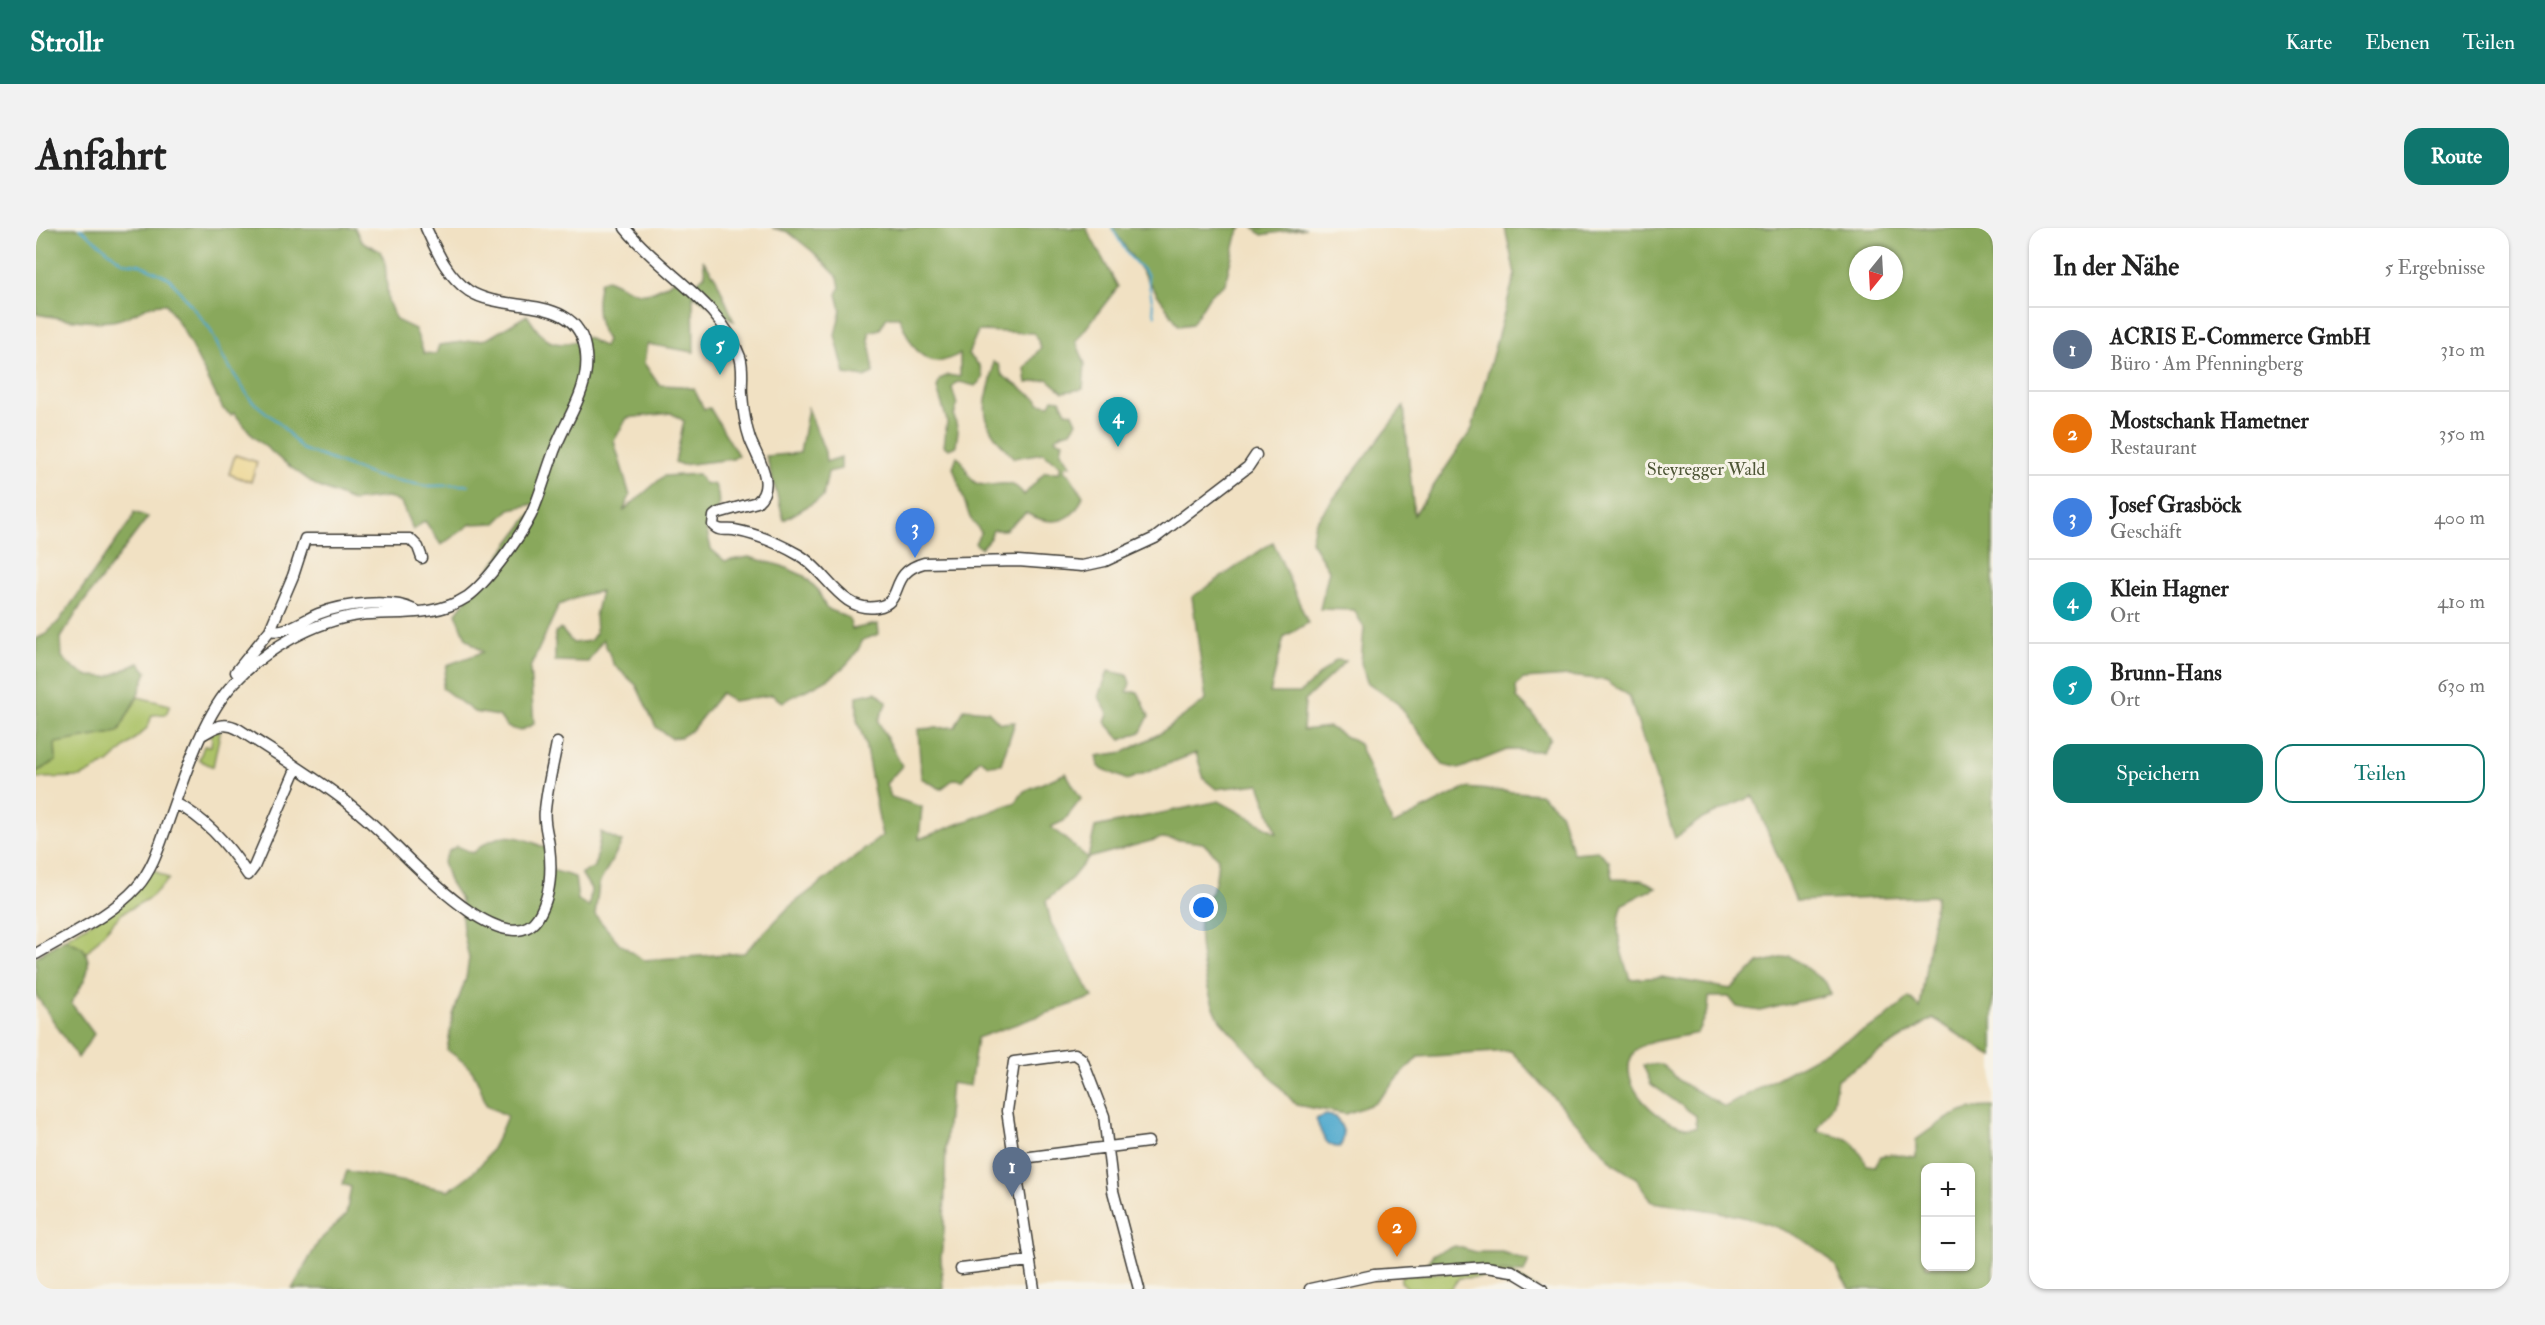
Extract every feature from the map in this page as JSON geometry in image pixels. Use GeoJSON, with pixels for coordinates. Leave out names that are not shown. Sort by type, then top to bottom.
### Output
{"type":"FeatureCollection","features":[{"type":"Feature","properties":{"kind":"street"},"geometry":{"type":"LineString","coordinates":[[36,954],[104,913],[139,885],[149,870],[202,735],[231,686],[268,654],[324,625],[359,615],[417,612],[451,604],[476,590],[523,528],[538,499],[562,430],[582,394],[586,372],[583,340],[571,322],[551,309],[495,301],[470,291],[450,273],[426,228]]}},
{"type":"Feature","properties":{"kind":"street"},"geometry":{"type":"LineString","coordinates":[[625,228],[714,315],[728,333],[741,360],[744,413],[753,448],[761,463],[766,486],[762,498],[757,502],[718,513],[714,516],[713,525],[720,530],[732,530],[757,537],[799,555],[818,570],[840,594],[858,606],[871,608],[887,604],[894,598],[903,574],[914,566],[924,563],[1018,561],[1082,566],[1105,561],[1142,545],[1161,533],[1248,467],[1256,455]]}},
{"type":"Feature","properties":{"kind":"street"},"geometry":{"type":"LineString","coordinates":[[231,686],[232,677],[270,630],[293,576],[305,539],[410,539],[418,547],[422,558]]}},
{"type":"Feature","properties":{"kind":"street"},"geometry":{"type":"LineString","coordinates":[[270,630],[281,631],[320,613],[358,605],[400,605],[417,612]]}},
{"type":"Feature","properties":{"kind":"street"},"geometry":{"type":"LineString","coordinates":[[202,735],[218,726],[229,724],[297,767],[364,817],[460,905],[499,927],[511,930],[520,930],[537,920],[547,896],[550,871],[544,813],[557,743]]}},
{"type":"Feature","properties":{"kind":"street"},"geometry":{"type":"LineString","coordinates":[[175,803],[224,842],[248,875],[254,867],[297,767]]}},
{"type":"Feature","properties":{"kind":"street"},"geometry":{"type":"LineString","coordinates":[[1034,1289],[1007,1108],[1014,1062],[1075,1053],[1082,1059],[1104,1116],[1113,1191],[1138,1289]]}},
{"type":"Feature","properties":{"kind":"street"},"geometry":{"type":"LineString","coordinates":[[1015,1159],[1148,1142]]}},
{"type":"Feature","properties":{"kind":"street"},"geometry":{"type":"LineString","coordinates":[[961,1269],[1030,1261]]}},
{"type":"Feature","properties":{"kind":"street"},"geometry":{"type":"LineString","coordinates":[[1310,1289],[1374,1275],[1486,1267],[1512,1271],[1542,1289]]}},
{"type":"Feature","properties":{"kind":"green space"},"geometry":{"type":"Polygon","coordinates":[[[36,228],[355,228],[361,241],[380,251],[385,262],[388,301],[396,320],[415,329],[424,353],[436,354],[439,345],[487,339],[527,315],[539,332],[551,342],[566,344],[586,337],[604,347],[607,340],[600,326],[597,312],[600,282],[607,279],[641,293],[655,291],[674,280],[693,286],[705,275],[703,260],[716,278],[734,321],[693,295],[694,352],[647,344],[644,363],[659,385],[694,389],[704,409],[710,408],[738,455],[733,459],[682,465],[675,462],[684,421],[671,413],[627,418],[614,441],[630,496],[623,511],[664,476],[698,474],[704,483],[715,485],[719,498],[718,508],[706,527],[711,549],[725,561],[749,557],[782,566],[804,576],[818,590],[826,608],[849,618],[852,629],[878,624],[879,634],[863,640],[856,653],[839,671],[782,702],[772,695],[733,701],[721,693],[692,730],[681,737],[671,738],[656,727],[636,685],[614,665],[603,639],[588,662],[555,661],[555,632],[561,629],[573,643],[590,641],[596,633],[595,616],[601,591],[583,595],[559,605],[530,668],[534,724],[520,731],[507,727],[499,716],[474,712],[442,688],[447,665],[483,652],[466,638],[456,613],[539,503],[510,509],[496,523],[471,524],[441,545],[425,521],[413,530],[401,503],[388,497],[352,501],[317,486],[253,436],[234,413],[231,415],[223,409],[183,330],[166,304],[152,306],[117,320],[98,322],[36,314],[36,228]]]}},
{"type":"Feature","properties":{"kind":"green space"},"geometry":{"type":"Polygon","coordinates":[[[772,228],[1086,228],[1118,287],[1076,341],[1085,364],[1083,389],[1063,392],[1048,379],[1027,383],[1025,368],[1041,347],[1034,333],[978,331],[968,354],[980,366],[983,378],[975,386],[960,382],[955,383],[952,388],[957,405],[954,416],[958,431],[956,446],[949,449],[944,446],[947,421],[937,388],[940,379],[948,375],[960,377],[960,354],[942,361],[926,358],[914,347],[899,317],[887,317],[880,329],[869,332],[873,373],[864,377],[845,374],[835,335],[841,310],[837,294],[840,288],[838,277],[812,251],[788,232],[772,228]]]}},
{"type":"Feature","properties":{"kind":"green space"},"geometry":{"type":"Polygon","coordinates":[[[1112,228],[1242,228],[1237,235],[1225,284],[1210,295],[1192,324],[1179,326],[1112,228]]]}},
{"type":"Feature","properties":{"kind":"green space"},"geometry":{"type":"Polygon","coordinates":[[[1254,228],[1306,228],[1262,235],[1254,228]]]}},
{"type":"Feature","properties":{"kind":"green space","name":"Steyregger Wald"},"geometry":{"type":"Polygon","coordinates":[[[1505,228],[1993,228],[1993,1057],[1933,1018],[1837,1079],[1833,1103],[1817,1131],[1847,1139],[1857,1148],[1867,1165],[1875,1166],[1881,1156],[1892,1154],[1916,1157],[1916,1140],[1951,1116],[1971,1109],[1993,1107],[1993,1289],[1850,1289],[1829,1259],[1811,1245],[1791,1234],[1769,1225],[1722,1212],[1652,1202],[1636,1178],[1615,1165],[1511,1051],[1418,1057],[1375,1103],[1346,1114],[1296,1105],[1220,1020],[1210,996],[1203,964],[1200,918],[1204,904],[1215,883],[1218,858],[1203,843],[1162,838],[1088,858],[1095,827],[1219,801],[1277,833],[1259,784],[1216,789],[1204,779],[1196,753],[1127,780],[1099,767],[1097,756],[1124,752],[1159,734],[1206,700],[1192,597],[1273,542],[1308,623],[1284,637],[1270,693],[1300,693],[1336,660],[1346,661],[1305,700],[1303,730],[1329,727],[1359,744],[1393,825],[1465,788],[1540,794],[1560,812],[1573,853],[1598,851],[1609,861],[1612,879],[1643,880],[1656,887],[1623,904],[1620,914],[1619,942],[1630,979],[1662,977],[1731,989],[1759,963],[1790,956],[1826,983],[1831,994],[1760,1011],[1737,1007],[1729,997],[1709,997],[1708,1009],[1697,1033],[1639,1047],[1629,1063],[1630,1077],[1635,1090],[1656,1113],[1670,1122],[1696,1127],[1696,1116],[1651,1084],[1643,1065],[1661,1064],[1681,1082],[1725,1107],[1883,1020],[1909,998],[1920,1008],[1936,896],[1796,901],[1753,796],[1700,820],[1675,838],[1629,696],[1606,680],[1570,676],[1523,679],[1516,687],[1517,698],[1532,713],[1550,738],[1541,751],[1507,750],[1459,769],[1443,765],[1398,704],[1367,682],[1361,663],[1364,628],[1354,610],[1320,609],[1329,570],[1311,541],[1315,523],[1404,406],[1414,515],[1472,429],[1515,274],[1505,228]]]}},
{"type":"Feature","properties":{"kind":"green space"},"geometry":{"type":"Polygon","coordinates":[[[993,362],[999,365],[1002,375],[1039,403],[1050,405],[1053,399],[1060,400],[1066,412],[1073,413],[1077,422],[1071,431],[1055,439],[1063,442],[1061,451],[1071,465],[1065,466],[1065,472],[1069,474],[1083,496],[1079,506],[1067,518],[1052,521],[1026,513],[1005,530],[993,530],[990,538],[981,548],[975,543],[981,532],[970,518],[953,467],[957,456],[970,478],[976,483],[1013,485],[1019,488],[1024,495],[1045,472],[1060,472],[1060,465],[1043,453],[1014,458],[992,432],[985,409],[993,362]]]}},
{"type":"Feature","properties":{"kind":"green space"},"geometry":{"type":"Polygon","coordinates":[[[808,408],[825,452],[826,462],[841,457],[841,469],[828,472],[823,497],[784,520],[766,456],[800,453],[808,408]]]}},
{"type":"Feature","properties":{"kind":"green space"},"geometry":{"type":"Polygon","coordinates":[[[134,512],[148,517],[80,607],[61,638],[62,657],[74,669],[89,676],[108,677],[139,663],[147,672],[137,697],[118,732],[55,743],[56,761],[36,772],[36,639],[46,634],[59,621],[132,519],[134,512]]]}},
{"type":"Feature","properties":{"kind":"green space"},"geometry":{"type":"Polygon","coordinates":[[[1108,671],[1127,675],[1130,683],[1127,692],[1138,692],[1149,716],[1141,732],[1121,740],[1105,722],[1108,714],[1099,697],[1108,671]]]}},
{"type":"Feature","properties":{"kind":"green space"},"geometry":{"type":"Polygon","coordinates":[[[876,692],[887,702],[878,721],[902,766],[886,784],[891,797],[922,807],[919,839],[1016,802],[1024,791],[1066,773],[1081,799],[1064,821],[1051,827],[1088,858],[1072,878],[1046,901],[1051,923],[1093,997],[977,1038],[970,1086],[951,1083],[946,1137],[944,1231],[941,1257],[943,1289],[292,1289],[319,1241],[346,1215],[351,1187],[342,1184],[347,1171],[448,1190],[478,1168],[491,1150],[507,1116],[486,1105],[473,1072],[447,1050],[453,1015],[466,978],[469,958],[463,931],[461,900],[449,881],[443,862],[449,851],[457,846],[473,853],[490,841],[506,836],[546,846],[548,869],[575,877],[578,900],[589,907],[591,889],[581,873],[595,867],[601,832],[622,842],[599,884],[595,915],[619,943],[643,960],[744,953],[789,907],[882,836],[865,743],[857,720],[857,696],[876,692]]]}},
{"type":"Feature","properties":{"kind":"green space"},"geometry":{"type":"Polygon","coordinates":[[[138,697],[170,705],[166,714],[152,715],[148,727],[108,763],[81,777],[36,778],[36,772],[56,761],[55,743],[118,732],[138,697]]]}},
{"type":"Feature","properties":{"kind":"green space"},"geometry":{"type":"Polygon","coordinates":[[[964,709],[988,711],[1000,723],[1015,722],[1001,764],[988,765],[980,759],[963,780],[954,779],[941,789],[921,778],[918,729],[955,727],[964,709]]]}},
{"type":"Feature","properties":{"kind":"green space"},"geometry":{"type":"Polygon","coordinates":[[[221,728],[213,767],[199,760],[204,746],[211,746],[212,736],[207,735],[221,728]]]}},
{"type":"Feature","properties":{"kind":"green space"},"geometry":{"type":"Polygon","coordinates":[[[152,869],[169,879],[151,897],[121,914],[86,953],[82,947],[64,939],[110,912],[152,869]]]}},
{"type":"Feature","properties":{"kind":"green space"},"geometry":{"type":"Polygon","coordinates":[[[64,939],[82,947],[88,962],[86,975],[71,1003],[94,1034],[78,1058],[36,995],[36,957],[64,939]]]}},
{"type":"Feature","properties":{"kind":"green space"},"geometry":{"type":"Polygon","coordinates":[[[1455,1246],[1476,1252],[1502,1252],[1529,1261],[1524,1273],[1423,1269],[1433,1254],[1455,1246]]]}},
{"type":"Feature","properties":{"kind":"green space"},"geometry":{"type":"Polygon","coordinates":[[[1487,1269],[1510,1273],[1537,1289],[1519,1289],[1484,1277],[1459,1278],[1451,1289],[1409,1289],[1401,1282],[1401,1276],[1487,1269]]]}},
{"type":"Feature","properties":{"kind":"sand"},"geometry":{"type":"Polygon","coordinates":[[[235,455],[257,462],[251,482],[229,474],[235,455]]]}},
{"type":"Feature","properties":{"kind":"water"},"geometry":{"type":"Polygon","coordinates":[[[1326,1115],[1336,1117],[1342,1128],[1344,1135],[1340,1147],[1330,1145],[1322,1133],[1316,1119],[1326,1115]]]}},
{"type":"Feature","properties":{"kind":"waterway"},"geometry":{"type":"LineString","coordinates":[[80,228],[122,262],[139,264],[169,278],[210,329],[224,359],[251,400],[280,424],[302,449],[375,476],[426,486],[469,485]]}},
{"type":"Feature","properties":{"kind":"waterway"},"geometry":{"type":"LineString","coordinates":[[1112,228],[1128,255],[1147,274],[1155,316]]}},
{"type":"Feature","properties":{"kind":"place","name":"Brunn-Hans"},"geometry":{"type":"Point","coordinates":[720,375]}},
{"type":"Feature","properties":{"kind":"place","name":"Klein Hagner"},"geometry":{"type":"Point","coordinates":[1118,447]}},
{"type":"Feature","properties":{"kind":"place","name":"Josef Grasböck"},"geometry":{"type":"Point","coordinates":[915,558]}},
{"type":"Feature","properties":{"kind":"place","name":"ACRIS E-Commerce GmbH"},"geometry":{"type":"Point","coordinates":[1012,1197]}},
{"type":"Feature","properties":{"kind":"place","name":"Mostschank Hametner"},"geometry":{"type":"Point","coordinates":[1397,1257]}}]}
